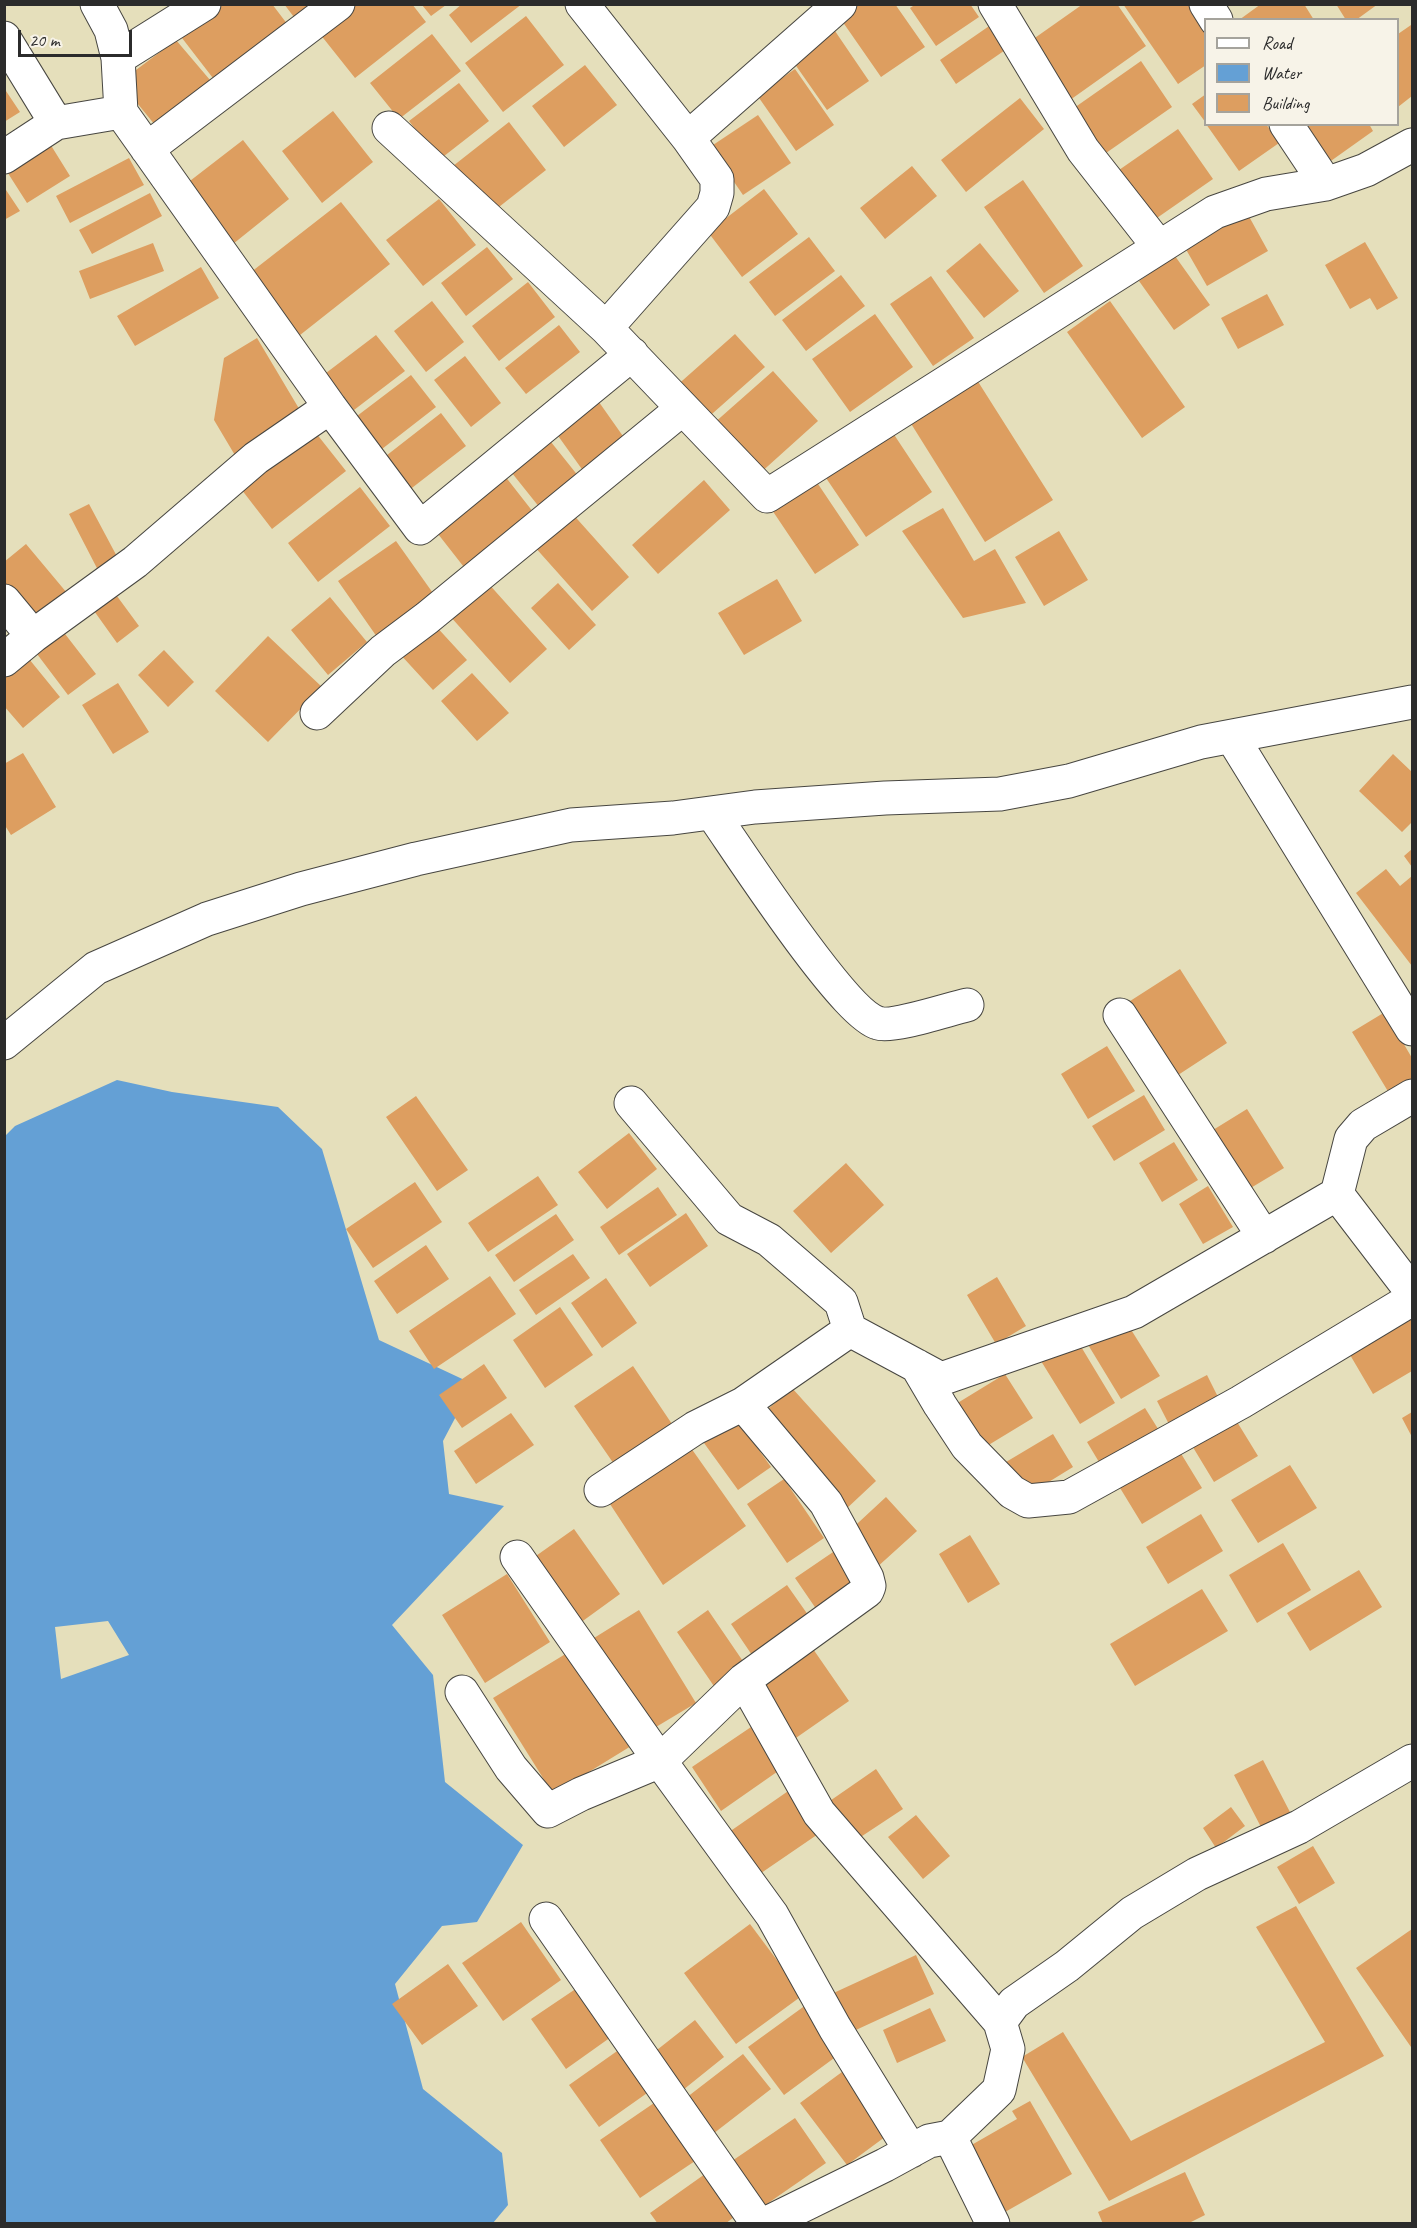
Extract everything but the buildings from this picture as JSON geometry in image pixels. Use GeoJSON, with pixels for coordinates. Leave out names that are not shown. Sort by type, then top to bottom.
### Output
{"type":"FeatureCollection","features":[{"type":"Feature","properties":{"kind":"street"},"geometry":{"type":"LineString","coordinates":[[97,4],[111,30],[118,57],[121,112],[330,407],[420,528],[632,354]]}},
{"type":"Feature","properties":{"kind":"street"},"geometry":{"type":"LineString","coordinates":[[118,57],[204,4]]}},
{"type":"Feature","properties":{"kind":"street"},"geometry":{"type":"LineString","coordinates":[[147,149],[338,4]]}},
{"type":"Feature","properties":{"kind":"street"},"geometry":{"type":"LineString","coordinates":[[582,4],[688,138],[717,179],[717,193],[713,207],[606,328]]}},
{"type":"Feature","properties":{"kind":"street"},"geometry":{"type":"LineString","coordinates":[[688,138],[840,4]]}},
{"type":"Feature","properties":{"kind":"street"},"geometry":{"type":"LineString","coordinates":[[995,4],[1083,150],[1159,247]]}},
{"type":"Feature","properties":{"kind":"street"},"geometry":{"type":"LineString","coordinates":[[1206,4],[1215,18]]}},
{"type":"Feature","properties":{"kind":"street"},"geometry":{"type":"LineString","coordinates":[[4,38],[56,123]]}},
{"type":"Feature","properties":{"kind":"street"},"geometry":{"type":"LineString","coordinates":[[4,158],[56,123],[121,112]]}},
{"type":"Feature","properties":{"kind":"street"},"geometry":{"type":"LineString","coordinates":[[1287,126],[1326,184]]}},
{"type":"Feature","properties":{"kind":"street"},"geometry":{"type":"LineString","coordinates":[[389,128],[606,328],[682,410],[767,496],[1215,212],[1266,194],[1326,184],[1366,170],[1413,145]]}},
{"type":"Feature","properties":{"kind":"street"},"geometry":{"type":"LineString","coordinates":[[4,660],[33,636],[135,562],[256,458],[330,407]]}},
{"type":"Feature","properties":{"kind":"street"},"geometry":{"type":"LineString","coordinates":[[317,713],[383,651],[682,410]]}},
{"type":"Feature","properties":{"kind":"street"},"geometry":{"type":"LineString","coordinates":[[4,601],[33,636]]}},
{"type":"Feature","properties":{"kind":"street"},"geometry":{"type":"LineString","coordinates":[[4,1043],[96,968],[207,919],[301,889],[416,859],[571,825],[673,818],[755,807],[1000,794],[1069,781],[1201,742],[1413,702]]}},
{"type":"Feature","properties":{"kind":"street"},"geometry":{"type":"LineString","coordinates":[[1232,737],[1413,1029]]}},
{"type":"Feature","properties":{"kind":"street"},"geometry":{"type":"LineString","coordinates":[[712,813],[838,989],[862,1012],[878,1023],[893,1023],[967,1005]]}},
{"type":"Feature","properties":{"kind":"street"},"geometry":{"type":"LineString","coordinates":[[1120,1015],[1264,1237]]}},
{"type":"Feature","properties":{"kind":"street"},"geometry":{"type":"LineString","coordinates":[[631,1103],[729,1219],[769,1240],[841,1302],[850,1330],[941,1379],[1134,1312],[1337,1194],[1351,1139],[1363,1125],[1413,1096]]}},
{"type":"Feature","properties":{"kind":"street"},"geometry":{"type":"LineString","coordinates":[[1337,1194],[1413,1292]]}},
{"type":"Feature","properties":{"kind":"street"},"geometry":{"type":"LineString","coordinates":[[917,1366],[967,1446],[1012,1492],[1028,1501],[1069,1497],[1242,1402],[1413,1299]]}},
{"type":"Feature","properties":{"kind":"street"},"geometry":{"type":"LineString","coordinates":[[601,1490],[695,1428],[743,1404],[850,1330]]}},
{"type":"Feature","properties":{"kind":"street"},"geometry":{"type":"LineString","coordinates":[[462,1692],[511,1768],[548,1811],[581,1794],[660,1761],[744,1680],[867,1591],[869,1586],[867,1578],[826,1503],[743,1404]]}},
{"type":"Feature","properties":{"kind":"street"},"geometry":{"type":"LineString","coordinates":[[517,1557],[660,1761],[772,1915],[835,2028],[911,2151]]}},
{"type":"Feature","properties":{"kind":"street"},"geometry":{"type":"LineString","coordinates":[[744,1680],[819,1813],[1000,2022],[1008,2049],[999,2090],[950,2137],[929,2141],[765,2223]]}},
{"type":"Feature","properties":{"kind":"street"},"geometry":{"type":"LineString","coordinates":[[1000,2022],[1014,2003],[1067,1966],[1132,1913],[1197,1874],[1299,1827],[1413,1761]]}},
{"type":"Feature","properties":{"kind":"street"},"geometry":{"type":"LineString","coordinates":[[546,1919],[758,2223]]}},
{"type":"Feature","properties":{"kind":"street"},"geometry":{"type":"LineString","coordinates":[[950,2137],[993,2223]]}},
{"type":"Feature","properties":{"kind":"water"},"geometry":{"type":"Polygon","coordinates":[[[117,1080],[172,1092],[278,1107],[322,1149],[379,1340],[473,1384],[443,1441],[449,1494],[504,1506],[392,1625],[433,1675],[445,1782],[523,1845],[477,1922],[442,1926],[395,1984],[423,2089],[502,2153],[508,2205],[493,2223],[5,2223],[4,1137],[15,1126],[117,1080]],[[108,1621],[55,1627],[61,1679],[129,1655],[108,1621]]]}}]}
